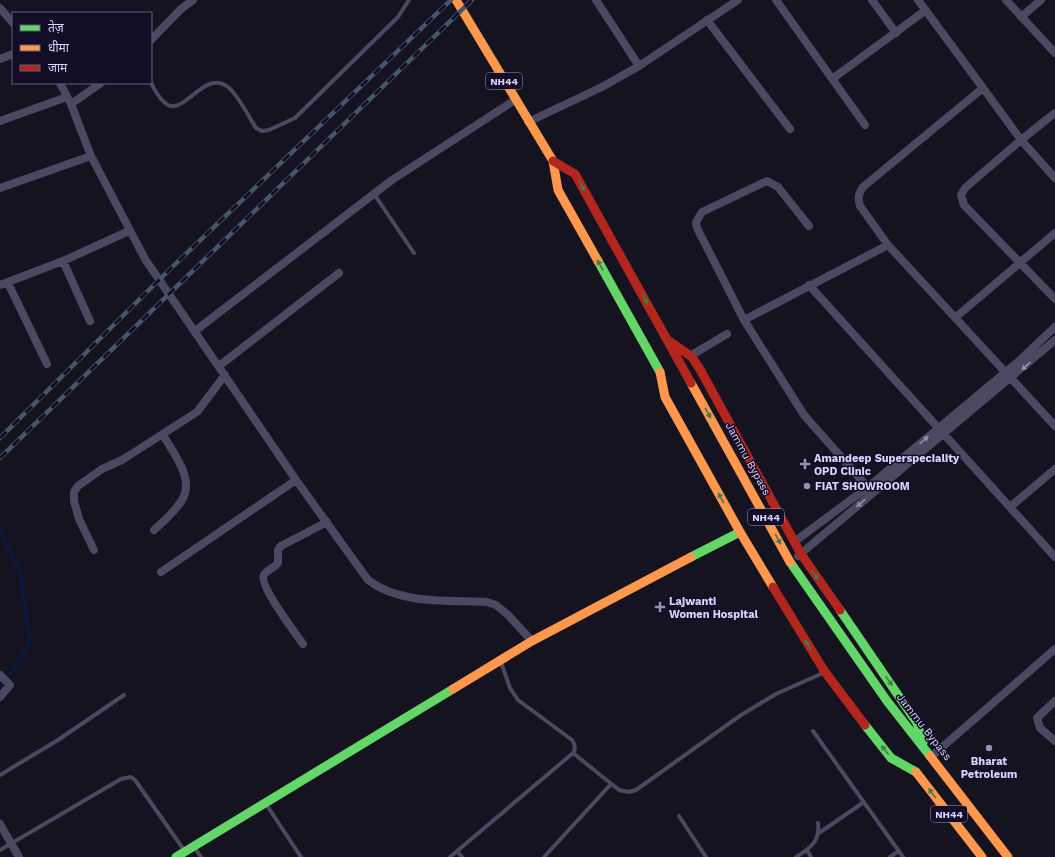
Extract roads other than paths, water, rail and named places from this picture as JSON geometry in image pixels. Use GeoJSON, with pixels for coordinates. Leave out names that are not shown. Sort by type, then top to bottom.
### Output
{"type":"FeatureCollection","features":[{"type":"Feature","properties":{"kind":"main road","name":"Jammu Bypass"},"geometry":{"type":"LineString","coordinates":[[456,0],[528,122],[553,161],[558,190],[660,372],[665,397],[740,532],[825,672],[891,758],[916,772],[982,857]]}},
{"type":"Feature","properties":{"kind":"main road","name":"Jammu Bypass"},"geometry":{"type":"LineString","coordinates":[[553,161],[575,174],[790,562],[865,670],[1008,857]]}},
{"type":"Feature","properties":{"kind":"main road"},"geometry":{"type":"LineString","coordinates":[[667,339],[690,356],[701,371],[801,554],[917,723],[924,746]]}},
{"type":"Feature","properties":{"kind":"main road"},"geometry":{"type":"LineString","coordinates":[[176,857],[500,660],[740,532]]}},
{"type":"Feature","properties":{"kind":"street"},"geometry":{"type":"LineString","coordinates":[[152,39],[181,9],[193,0]]}},
{"type":"Feature","properties":{"kind":"street"},"geometry":{"type":"LineString","coordinates":[[596,0],[639,66]]}},
{"type":"Feature","properties":{"kind":"street"},"geometry":{"type":"LineString","coordinates":[[528,122],[602,87],[639,66],[738,0]]}},
{"type":"Feature","properties":{"kind":"street"},"geometry":{"type":"LineString","coordinates":[[776,0],[865,125]]}},
{"type":"Feature","properties":{"kind":"street"},"geometry":{"type":"LineString","coordinates":[[872,0],[896,33]]}},
{"type":"Feature","properties":{"kind":"street"},"geometry":{"type":"LineString","coordinates":[[918,0],[1021,140],[1055,178]]}},
{"type":"Feature","properties":{"kind":"street"},"geometry":{"type":"LineString","coordinates":[[1006,0],[1055,53]]}},
{"type":"Feature","properties":{"kind":"street"},"geometry":{"type":"LineString","coordinates":[[1021,16],[1041,0]]}},
{"type":"Feature","properties":{"kind":"street"},"geometry":{"type":"LineString","coordinates":[[0,8],[12,22]]}},
{"type":"Feature","properties":{"kind":"street"},"geometry":{"type":"LineString","coordinates":[[832,79],[926,10]]}},
{"type":"Feature","properties":{"kind":"street"},"geometry":{"type":"LineString","coordinates":[[707,20],[790,129]]}},
{"type":"Feature","properties":{"kind":"street"},"geometry":{"type":"LineString","coordinates":[[0,59],[12,54]]}},
{"type":"Feature","properties":{"kind":"street"},"geometry":{"type":"LineString","coordinates":[[60,84],[91,156],[144,259],[195,331],[296,480],[368,580],[379,588],[411,598],[487,602],[496,605],[532,642]]}},
{"type":"Feature","properties":{"kind":"street"},"geometry":{"type":"LineString","coordinates":[[0,121],[69,101],[99,84]]}},
{"type":"Feature","properties":{"kind":"street"},"geometry":{"type":"LineString","coordinates":[[983,88],[863,187],[858,198],[860,206],[888,245],[1055,426]]}},
{"type":"Feature","properties":{"kind":"street"},"geometry":{"type":"LineString","coordinates":[[195,331],[392,180],[515,100]]}},
{"type":"Feature","properties":{"kind":"street"},"geometry":{"type":"LineString","coordinates":[[1055,113],[965,188],[961,195],[964,205],[1055,300]]}},
{"type":"Feature","properties":{"kind":"street"},"geometry":{"type":"LineString","coordinates":[[0,188],[91,156]]}},
{"type":"Feature","properties":{"kind":"street"},"geometry":{"type":"LineString","coordinates":[[809,226],[778,187],[767,181],[708,209],[698,216],[696,222],[697,228],[744,320],[804,415],[870,490]]}},
{"type":"Feature","properties":{"kind":"street"},"geometry":{"type":"LineString","coordinates":[[47,364],[4,284],[63,261],[129,232]]}},
{"type":"Feature","properties":{"kind":"street"},"geometry":{"type":"LineString","coordinates":[[956,317],[1055,233]]}},
{"type":"Feature","properties":{"kind":"street"},"geometry":{"type":"LineString","coordinates":[[744,320],[888,245]]}},
{"type":"Feature","properties":{"kind":"street"},"geometry":{"type":"LineString","coordinates":[[63,261],[90,321]]}},
{"type":"Feature","properties":{"kind":"street"},"geometry":{"type":"LineString","coordinates":[[219,366],[339,273]]}},
{"type":"Feature","properties":{"kind":"street"},"geometry":{"type":"LineString","coordinates":[[809,285],[1055,557]]}},
{"type":"Feature","properties":{"kind":"street"},"geometry":{"type":"LineString","coordinates":[[790,562],[801,554],[938,428],[1055,327]]}},
{"type":"Feature","properties":{"kind":"street"},"geometry":{"type":"LineString","coordinates":[[690,356],[727,334]]}},
{"type":"Feature","properties":{"kind":"street"},"geometry":{"type":"LineString","coordinates":[[794,542],[870,490],[944,434],[1012,378],[1055,340]]}},
{"type":"Feature","properties":{"kind":"street"},"geometry":{"type":"LineString","coordinates":[[94,550],[79,519],[74,501],[74,492],[78,486],[102,469],[122,460],[198,412],[225,375]]}},
{"type":"Feature","properties":{"kind":"street"},"geometry":{"type":"LineString","coordinates":[[154,530],[181,503],[187,487],[186,479],[179,463],[162,435]]}},
{"type":"Feature","properties":{"kind":"street"},"geometry":{"type":"LineString","coordinates":[[1010,507],[1055,469]]}},
{"type":"Feature","properties":{"kind":"street"},"geometry":{"type":"LineString","coordinates":[[161,572],[296,480]]}},
{"type":"Feature","properties":{"kind":"street"},"geometry":{"type":"LineString","coordinates":[[303,644],[269,594],[263,578],[264,575],[278,563],[278,550],[281,546],[327,522]]}},
{"type":"Feature","properties":{"kind":"street"},"geometry":{"type":"LineString","coordinates":[[932,756],[1055,649]]}},
{"type":"Feature","properties":{"kind":"street"},"geometry":{"type":"LineString","coordinates":[[0,675],[9,682],[9,688],[0,697]]}},
{"type":"Feature","properties":{"kind":"street"},"geometry":{"type":"LineString","coordinates":[[1055,701],[1037,718],[1040,728],[1055,742]]}},
{"type":"Feature","properties":{"kind":"street"},"geometry":{"type":"LineString","coordinates":[[0,824],[19,857]]}},
{"type":"Feature","properties":{"kind":"lane"},"geometry":{"type":"LineString","coordinates":[[152,84],[167,104],[172,106],[178,105],[208,85],[221,84],[229,88],[256,128],[262,131],[269,130],[295,118],[398,17],[409,0]]}},
{"type":"Feature","properties":{"kind":"lane"},"geometry":{"type":"LineString","coordinates":[[374,194],[414,253]]}},
{"type":"Feature","properties":{"kind":"lane"},"geometry":{"type":"LineString","coordinates":[[450,857],[573,753],[575,745],[572,740],[518,700],[510,688],[500,660]]}},
{"type":"Feature","properties":{"kind":"lane"},"geometry":{"type":"LineString","coordinates":[[573,753],[610,784],[623,792],[636,790],[741,715],[776,694],[825,672]]}},
{"type":"Feature","properties":{"kind":"lane"},"geometry":{"type":"LineString","coordinates":[[0,774],[58,740],[124,695]]}},
{"type":"Feature","properties":{"kind":"lane"},"geometry":{"type":"LineString","coordinates":[[813,731],[903,857]]}},
{"type":"Feature","properties":{"kind":"lane"},"geometry":{"type":"LineString","coordinates":[[0,850],[12,845],[121,779],[131,777],[135,780],[185,852]]}},
{"type":"Feature","properties":{"kind":"lane"},"geometry":{"type":"LineString","coordinates":[[544,857],[610,784]]}},
{"type":"Feature","properties":{"kind":"lane"},"geometry":{"type":"LineString","coordinates":[[796,857],[807,850],[814,843],[819,833],[864,802]]}},
{"type":"Feature","properties":{"kind":"lane"},"geometry":{"type":"LineString","coordinates":[[266,803],[302,857]]}},
{"type":"Feature","properties":{"kind":"lane"},"geometry":{"type":"LineString","coordinates":[[679,816],[706,857]]}},
{"type":"Feature","properties":{"kind":"lane"},"geometry":{"type":"LineString","coordinates":[[818,822],[819,833]]}},
{"type":"Feature","properties":{"kind":"lane"},"geometry":{"type":"LineString","coordinates":[[194,846],[201,857]]}},
{"type":"Feature","properties":{"kind":"lane"},"geometry":{"type":"LineString","coordinates":[[807,850],[811,857]]}},
{"type":"Feature","properties":{"kind":"lane"},"geometry":{"type":"LineString","coordinates":[[457,851],[462,857]]}},
{"type":"Feature","properties":{"kind":"lane"},"geometry":{"type":"LineString","coordinates":[[890,857],[899,851]]}},
{"type":"Feature","properties":{"kind":"waterway"},"geometry":{"type":"LineString","coordinates":[[0,530],[20,573],[30,642],[14,669],[0,683]]}},
{"type":"Feature","properties":{"kind":"railway"},"geometry":{"type":"LineString","coordinates":[[0,438],[167,272],[451,0]]}},
{"type":"Feature","properties":{"kind":"railway"},"geometry":{"type":"LineString","coordinates":[[0,458],[472,0]]}},
{"type":"Feature","properties":{"kind":"place","name":"Amandeep Superspeciality OPD Clinic"},"geometry":{"type":"Point","coordinates":[805,464]}},
{"type":"Feature","properties":{"kind":"place","name":"FIAT SHOWROOM"},"geometry":{"type":"Point","coordinates":[807,486]}},
{"type":"Feature","properties":{"kind":"place","name":"Lajwanti Women Hospital"},"geometry":{"type":"Point","coordinates":[660,607]}},
{"type":"Feature","properties":{"kind":"place","name":"Bharat Petroleum"},"geometry":{"type":"Point","coordinates":[989,748]}}]}
